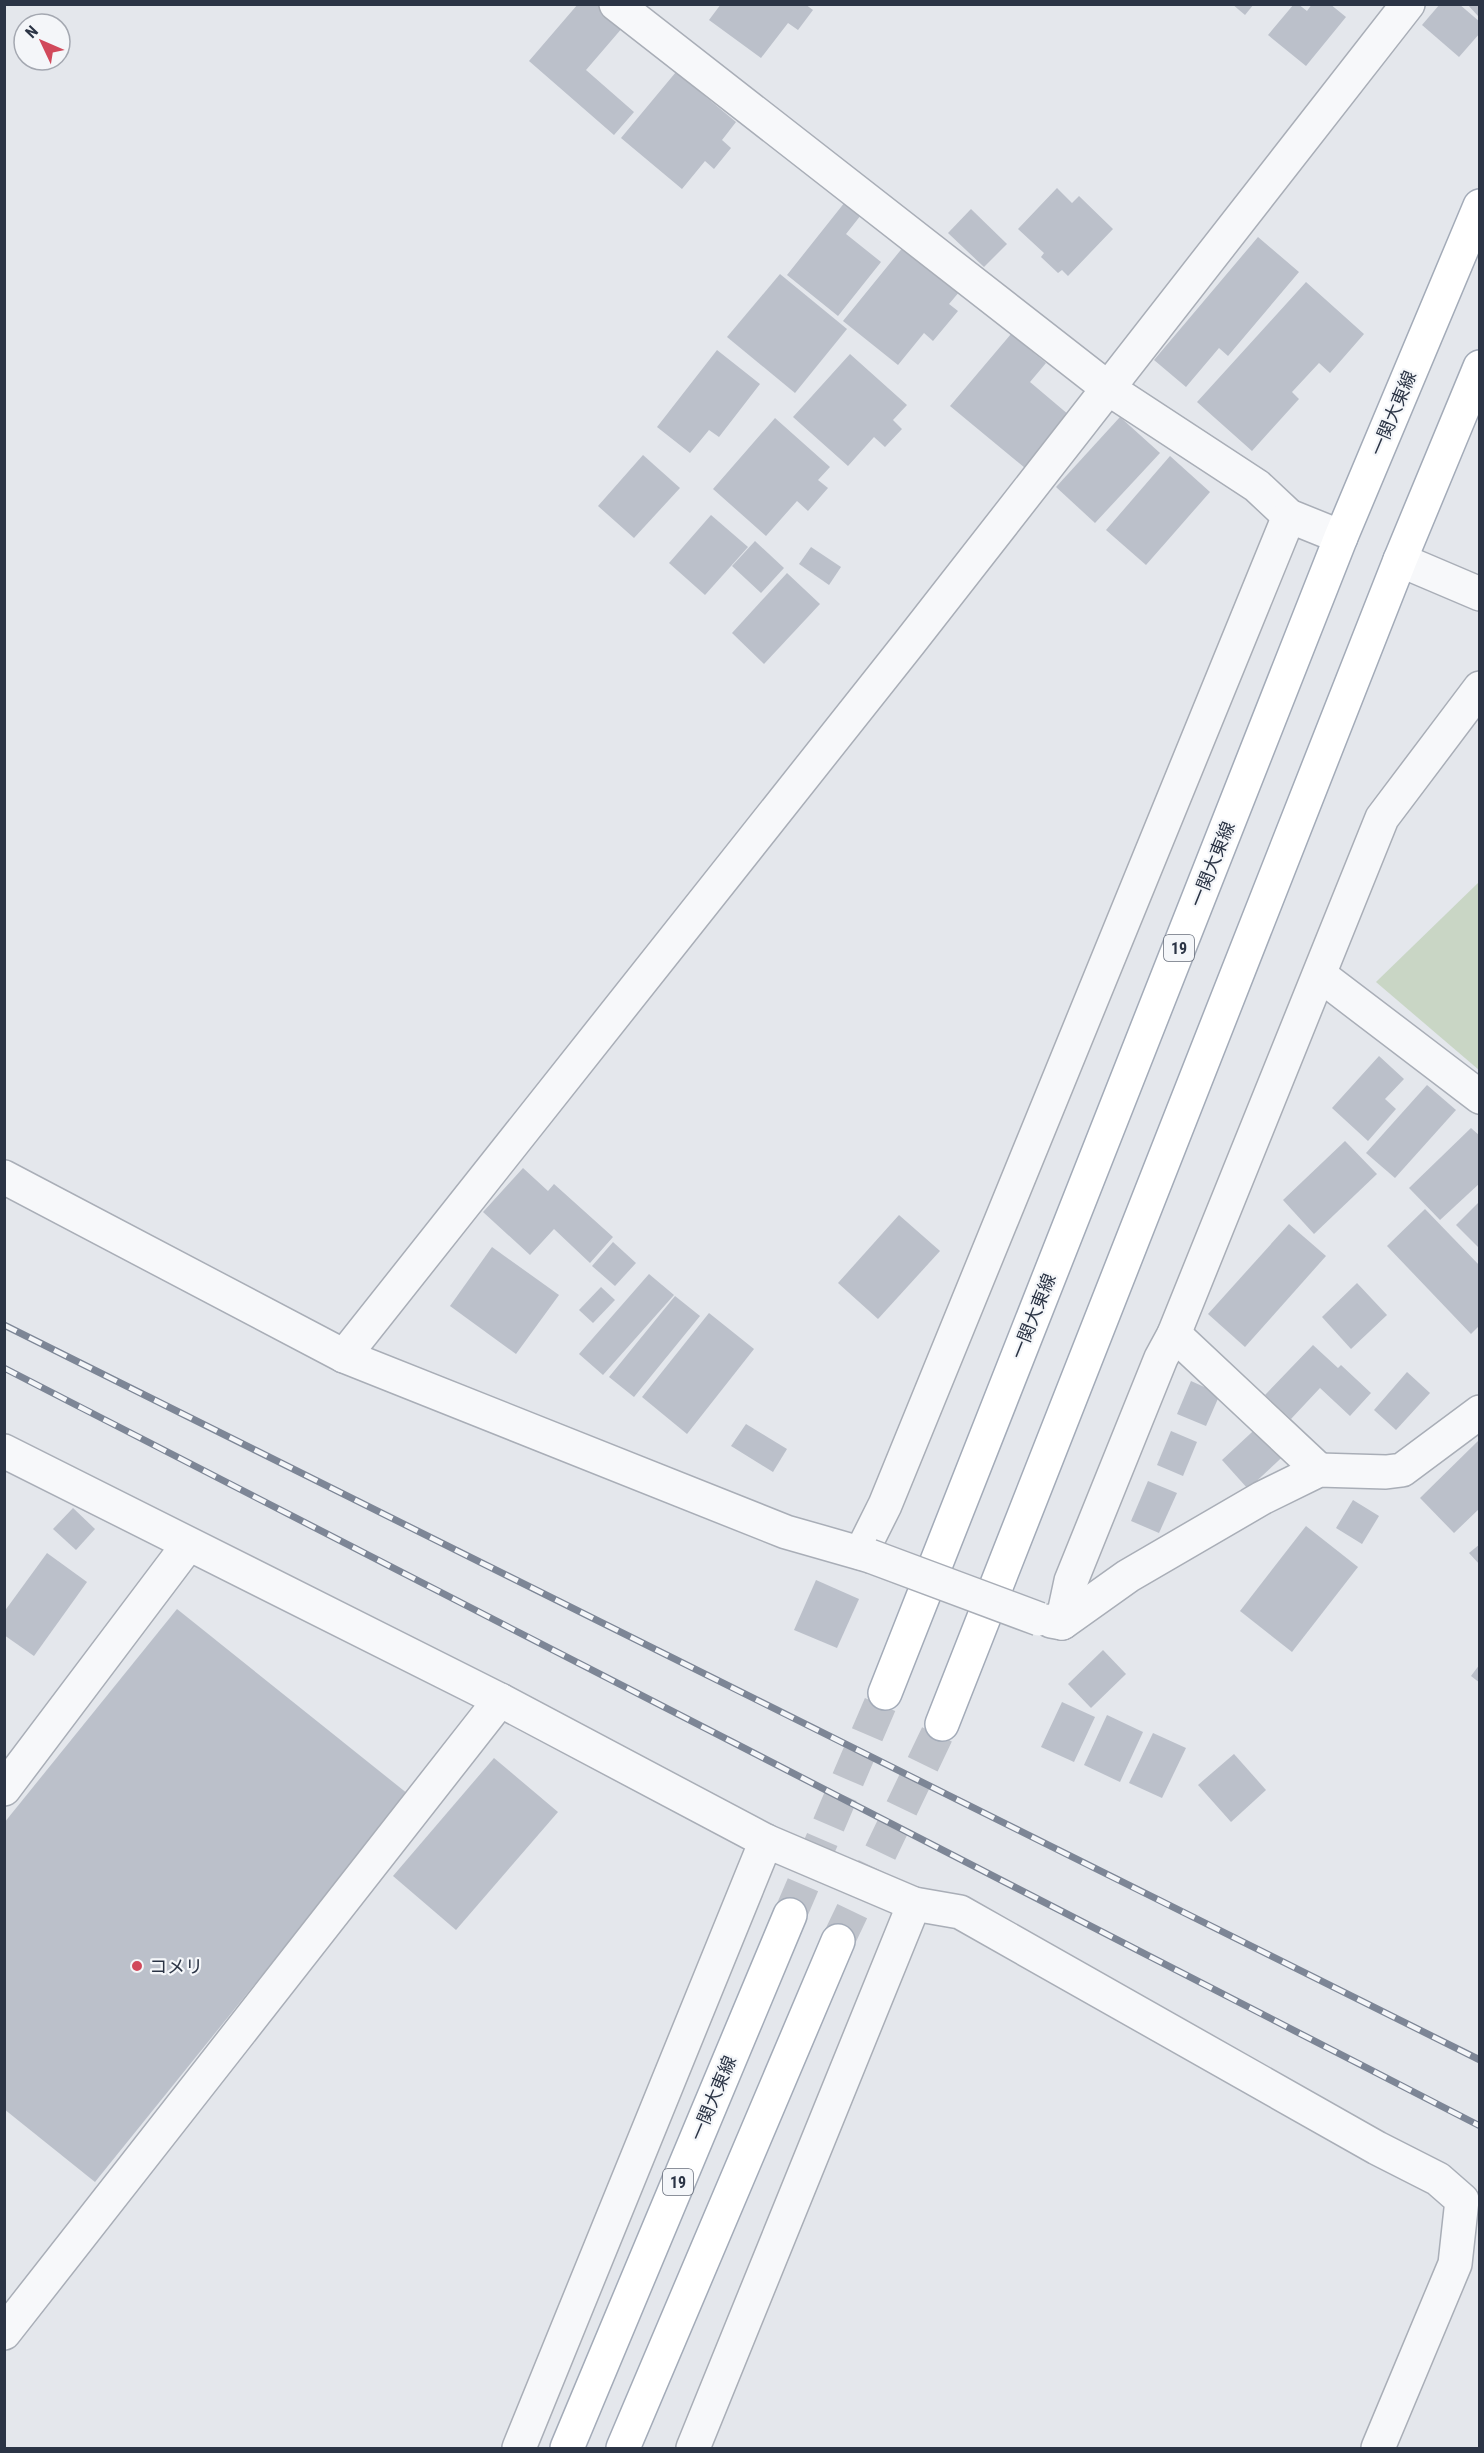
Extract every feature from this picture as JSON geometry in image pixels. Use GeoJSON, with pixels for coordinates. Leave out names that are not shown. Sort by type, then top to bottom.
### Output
{"type":"FeatureCollection","features":[{"type":"Feature","properties":{"kind":"main road","name":"一関大東線"},"geometry":{"type":"LineString","coordinates":[[885,1693],[1341,537],[1479,206]]}},
{"type":"Feature","properties":{"kind":"main road"},"geometry":{"type":"LineString","coordinates":[[942,1724],[1400,560],[1479,367]]}},
{"type":"Feature","properties":{"kind":"main road","name":"一関大東線"},"geometry":{"type":"LineString","coordinates":[[567,2448],[790,1915]]}},
{"type":"Feature","properties":{"kind":"main road"},"geometry":{"type":"LineString","coordinates":[[623,2448],[838,1941]]}},
{"type":"Feature","properties":{"kind":"street"},"geometry":{"type":"LineString","coordinates":[[616,4],[1110,389],[1257,486],[1289,516],[1341,537]]}},
{"type":"Feature","properties":{"kind":"street"},"geometry":{"type":"LineString","coordinates":[[344,1356],[1110,389],[1408,4]]}},
{"type":"Feature","properties":{"kind":"street"},"geometry":{"type":"LineString","coordinates":[[866,1555],[1289,516]]}},
{"type":"Feature","properties":{"kind":"street"},"geometry":{"type":"LineString","coordinates":[[1400,560],[1479,594]]}},
{"type":"Feature","properties":{"kind":"street"},"geometry":{"type":"LineString","coordinates":[[1051,1621],[1071,1581],[1161,1358],[1174,1334],[1382,818],[1479,688]]}},
{"type":"Feature","properties":{"kind":"street"},"geometry":{"type":"LineString","coordinates":[[1320,975],[1479,1096]]}},
{"type":"Feature","properties":{"kind":"street"},"geometry":{"type":"LineString","coordinates":[[4,1177],[344,1356],[786,1532],[866,1555],[1051,1621],[1262,1498],[1319,1470],[1386,1472],[1402,1470],[1479,1412]]}},
{"type":"Feature","properties":{"kind":"street"},"geometry":{"type":"LineString","coordinates":[[1174,1334],[1319,1470]]}},
{"type":"Feature","properties":{"kind":"street"},"geometry":{"type":"LineString","coordinates":[[4,1451],[500,1700],[766,1841],[914,1904],[960,1912],[1366,2142],[1438,2179],[1462,2200],[1455,2264],[1378,2448]]}},
{"type":"Feature","properties":{"kind":"street"},"geometry":{"type":"LineString","coordinates":[[8,1778],[188,1545]]}},
{"type":"Feature","properties":{"kind":"street"},"geometry":{"type":"LineString","coordinates":[[4,2333],[500,1700]]}},
{"type":"Feature","properties":{"kind":"street"},"geometry":{"type":"LineString","coordinates":[[519,2448],[766,1841]]}},
{"type":"Feature","properties":{"kind":"street"},"geometry":{"type":"LineString","coordinates":[[693,2448],[914,1904]]}},
{"type":"Feature","properties":{"kind":"green space"},"geometry":{"type":"Polygon","coordinates":[[[1479,882],[1479,1070],[1376,982],[1479,882]]]}},
{"type":"Feature","properties":{"kind":"building"},"geometry":{"type":"Polygon","coordinates":[[[578,4],[597,4],[623,27],[586,70],[634,112],[614,135],[529,61],[578,4]]]}},
{"type":"Feature","properties":{"kind":"building"},"geometry":{"type":"Polygon","coordinates":[[[721,4],[805,4],[813,10],[798,30],[788,23],[761,58],[709,20],[721,4]]]}},
{"type":"Feature","properties":{"kind":"building"},"geometry":{"type":"Polygon","coordinates":[[[1232,4],[1254,4],[1245,15],[1232,4]]]}},
{"type":"Feature","properties":{"kind":"building"},"geometry":{"type":"Polygon","coordinates":[[[1294,4],[1298,4],[1307,11],[1312,4],[1330,4],[1346,17],[1306,66],[1268,35],[1294,4]]]}},
{"type":"Feature","properties":{"kind":"building"},"geometry":{"type":"Polygon","coordinates":[[[1440,4],[1459,4],[1480,22],[1480,33],[1459,57],[1422,25],[1440,4]]]}},
{"type":"Feature","properties":{"kind":"building"},"geometry":{"type":"Polygon","coordinates":[[[1467,4],[1480,4],[1480,15],[1478,16],[1467,4]]]}},
{"type":"Feature","properties":{"kind":"building"},"geometry":{"type":"Polygon","coordinates":[[[676,72],[736,122],[722,140],[731,148],[714,169],[705,161],[682,189],[621,138],[676,72]]]}},
{"type":"Feature","properties":{"kind":"building"},"geometry":{"type":"Polygon","coordinates":[[[1057,188],[1072,203],[1079,196],[1113,229],[1068,276],[1062,270],[1058,273],[1041,257],[1044,253],[1018,229],[1057,188]]]}},
{"type":"Feature","properties":{"kind":"building"},"geometry":{"type":"Polygon","coordinates":[[[845,202],[861,215],[846,234],[881,262],[838,316],[787,275],[845,202]]]}},
{"type":"Feature","properties":{"kind":"building"},"geometry":{"type":"Polygon","coordinates":[[[971,209],[1007,244],[984,267],[948,233],[971,209]]]}},
{"type":"Feature","properties":{"kind":"building"},"geometry":{"type":"Polygon","coordinates":[[[1258,237],[1299,272],[1228,356],[1219,348],[1186,387],[1154,360],[1258,237]]]}},
{"type":"Feature","properties":{"kind":"building"},"geometry":{"type":"Polygon","coordinates":[[[904,246],[960,291],[949,304],[958,311],[933,341],[924,333],[898,365],[843,321],[904,246]]]}},
{"type":"Feature","properties":{"kind":"building"},"geometry":{"type":"Polygon","coordinates":[[[780,274],[847,329],[795,393],[727,337],[780,274]]]}},
{"type":"Feature","properties":{"kind":"building"},"geometry":{"type":"Polygon","coordinates":[[[1306,282],[1364,334],[1330,373],[1319,363],[1292,392],[1299,399],[1252,451],[1197,402],[1306,282]]]}},
{"type":"Feature","properties":{"kind":"building"},"geometry":{"type":"Polygon","coordinates":[[[1011,334],[1046,363],[1030,382],[1069,415],[1025,468],[950,406],[1011,334]]]}},
{"type":"Feature","properties":{"kind":"building"},"geometry":{"type":"Polygon","coordinates":[[[717,350],[760,384],[719,437],[709,430],[690,453],[657,427],[717,350]]]}},
{"type":"Feature","properties":{"kind":"building"},"geometry":{"type":"Polygon","coordinates":[[[850,354],[907,405],[893,420],[902,429],[885,447],[874,437],[848,466],[793,417],[850,354]]]}},
{"type":"Feature","properties":{"kind":"building"},"geometry":{"type":"Polygon","coordinates":[[[1120,417],[1160,453],[1095,523],[1056,487],[1120,417]]]}},
{"type":"Feature","properties":{"kind":"building"},"geometry":{"type":"Polygon","coordinates":[[[775,418],[830,467],[818,480],[828,488],[808,511],[797,501],[766,536],[713,489],[775,418]]]}},
{"type":"Feature","properties":{"kind":"building"},"geometry":{"type":"Polygon","coordinates":[[[643,455],[680,488],[634,538],[598,506],[643,455]]]}},
{"type":"Feature","properties":{"kind":"building"},"geometry":{"type":"Polygon","coordinates":[[[1170,456],[1210,492],[1146,565],[1106,530],[1170,456]]]}},
{"type":"Feature","properties":{"kind":"building"},"geometry":{"type":"Polygon","coordinates":[[[711,515],[748,547],[705,595],[669,563],[711,515]]]}},
{"type":"Feature","properties":{"kind":"building"},"geometry":{"type":"Polygon","coordinates":[[[755,541],[784,568],[761,593],[732,566],[755,541]]]}},
{"type":"Feature","properties":{"kind":"building"},"geometry":{"type":"Polygon","coordinates":[[[811,547],[841,567],[829,585],[799,564],[811,547]]]}},
{"type":"Feature","properties":{"kind":"building"},"geometry":{"type":"Polygon","coordinates":[[[787,573],[820,604],[764,664],[732,633],[787,573]]]}},
{"type":"Feature","properties":{"kind":"building"},"geometry":{"type":"Polygon","coordinates":[[[1379,1056],[1404,1079],[1385,1099],[1396,1109],[1368,1141],[1332,1108],[1379,1056]]]}},
{"type":"Feature","properties":{"kind":"building"},"geometry":{"type":"Polygon","coordinates":[[[1427,1085],[1456,1110],[1395,1178],[1366,1153],[1427,1085]]]}},
{"type":"Feature","properties":{"kind":"building"},"geometry":{"type":"Polygon","coordinates":[[[1471,1128],[1480,1136],[1480,1183],[1440,1220],[1409,1188],[1471,1128]]]}},
{"type":"Feature","properties":{"kind":"building"},"geometry":{"type":"Polygon","coordinates":[[[1345,1141],[1377,1174],[1314,1234],[1283,1200],[1345,1141]]]}},
{"type":"Feature","properties":{"kind":"building"},"geometry":{"type":"Polygon","coordinates":[[[523,1168],[548,1191],[554,1184],[613,1237],[590,1263],[554,1229],[530,1255],[483,1212],[523,1168]]]}},
{"type":"Feature","properties":{"kind":"building"},"geometry":{"type":"Polygon","coordinates":[[[1480,1201],[1480,1249],[1456,1225],[1480,1201]]]}},
{"type":"Feature","properties":{"kind":"building"},"geometry":{"type":"Polygon","coordinates":[[[1425,1209],[1480,1266],[1480,1325],[1471,1334],[1387,1246],[1425,1209]]]}},
{"type":"Feature","properties":{"kind":"building"},"geometry":{"type":"Polygon","coordinates":[[[899,1215],[940,1251],[878,1319],[838,1283],[899,1215]]]}},
{"type":"Feature","properties":{"kind":"building"},"geometry":{"type":"Polygon","coordinates":[[[1289,1224],[1326,1256],[1245,1347],[1208,1314],[1289,1224]]]}},
{"type":"Feature","properties":{"kind":"building"},"geometry":{"type":"Polygon","coordinates":[[[613,1242],[636,1263],[615,1286],[592,1266],[613,1242]]]}},
{"type":"Feature","properties":{"kind":"building"},"geometry":{"type":"Polygon","coordinates":[[[492,1247],[559,1295],[516,1354],[450,1306],[492,1247]]]}},
{"type":"Feature","properties":{"kind":"building"},"geometry":{"type":"Polygon","coordinates":[[[649,1274],[674,1295],[603,1375],[579,1354],[649,1274]]]}},
{"type":"Feature","properties":{"kind":"building"},"geometry":{"type":"Polygon","coordinates":[[[1357,1283],[1387,1315],[1351,1349],[1322,1317],[1357,1283]]]}},
{"type":"Feature","properties":{"kind":"building"},"geometry":{"type":"Polygon","coordinates":[[[601,1287],[615,1300],[593,1323],[579,1310],[601,1287]]]}},
{"type":"Feature","properties":{"kind":"building"},"geometry":{"type":"Polygon","coordinates":[[[675,1296],[700,1316],[634,1397],[609,1377],[675,1296]]]}},
{"type":"Feature","properties":{"kind":"building"},"geometry":{"type":"Polygon","coordinates":[[[709,1313],[754,1349],[687,1434],[642,1397],[709,1313]]]}},
{"type":"Feature","properties":{"kind":"building"},"geometry":{"type":"Polygon","coordinates":[[[1313,1345],[1338,1368],[1341,1365],[1371,1393],[1350,1416],[1320,1388],[1291,1419],[1265,1395],[1313,1345]]]}},
{"type":"Feature","properties":{"kind":"building"},"geometry":{"type":"Polygon","coordinates":[[[1407,1372],[1430,1393],[1396,1430],[1374,1410],[1407,1372]]]}},
{"type":"Feature","properties":{"kind":"building"},"geometry":{"type":"Polygon","coordinates":[[[1191,1381],[1220,1394],[1206,1426],[1177,1414],[1191,1381]]]}},
{"type":"Feature","properties":{"kind":"building"},"geometry":{"type":"Polygon","coordinates":[[[1265,1420],[1291,1449],[1248,1489],[1222,1460],[1265,1420]]]}},
{"type":"Feature","properties":{"kind":"building"},"geometry":{"type":"Polygon","coordinates":[[[746,1424],[787,1449],[773,1472],[731,1446],[746,1424]]]}},
{"type":"Feature","properties":{"kind":"building"},"geometry":{"type":"Polygon","coordinates":[[[1171,1431],[1197,1442],[1183,1476],[1157,1465],[1171,1431]]]}},
{"type":"Feature","properties":{"kind":"building"},"geometry":{"type":"Polygon","coordinates":[[[1478,1441],[1480,1508],[1454,1533],[1420,1498],[1478,1441]]]}},
{"type":"Feature","properties":{"kind":"building"},"geometry":{"type":"Polygon","coordinates":[[[1148,1481],[1177,1493],[1159,1533],[1131,1521],[1148,1481]]]}},
{"type":"Feature","properties":{"kind":"building"},"geometry":{"type":"Polygon","coordinates":[[[1353,1500],[1379,1516],[1362,1544],[1336,1528],[1353,1500]]]}},
{"type":"Feature","properties":{"kind":"building"},"geometry":{"type":"Polygon","coordinates":[[[73,1508],[95,1529],[76,1550],[53,1529],[73,1508]]]}},
{"type":"Feature","properties":{"kind":"building"},"geometry":{"type":"Polygon","coordinates":[[[1306,1526],[1358,1567],[1292,1652],[1240,1611],[1306,1526]]]}},
{"type":"Feature","properties":{"kind":"building"},"geometry":{"type":"Polygon","coordinates":[[[1480,1544],[1480,1565],[1469,1553],[1480,1544]]]}},
{"type":"Feature","properties":{"kind":"building"},"geometry":{"type":"Polygon","coordinates":[[[47,1553],[87,1582],[34,1656],[4,1635],[4,1612],[47,1553]]]}},
{"type":"Feature","properties":{"kind":"building"},"geometry":{"type":"Polygon","coordinates":[[[816,1580],[859,1599],[837,1648],[794,1630],[816,1580]]]}},
{"type":"Feature","properties":{"kind":"building","name":"コメリ"},"geometry":{"type":"Polygon","coordinates":[[[177,1609],[408,1794],[95,2182],[4,2109],[4,1823],[177,1609]]]}},
{"type":"Feature","properties":{"kind":"building"},"geometry":{"type":"Polygon","coordinates":[[[1103,1650],[1126,1674],[1091,1708],[1068,1684],[1103,1650]]]}},
{"type":"Feature","properties":{"kind":"building"},"geometry":{"type":"Polygon","coordinates":[[[1480,1664],[1480,1683],[1471,1676],[1480,1664]]]}},
{"type":"Feature","properties":{"kind":"building"},"geometry":{"type":"Polygon","coordinates":[[[1062,1702],[1095,1717],[1074,1762],[1041,1747],[1062,1702]]]}},
{"type":"Feature","properties":{"kind":"building"},"geometry":{"type":"Polygon","coordinates":[[[1107,1715],[1143,1732],[1120,1782],[1084,1765],[1107,1715]]]}},
{"type":"Feature","properties":{"kind":"building"},"geometry":{"type":"Polygon","coordinates":[[[1153,1733],[1186,1748],[1162,1798],[1129,1783],[1153,1733]]]}},
{"type":"Feature","properties":{"kind":"building"},"geometry":{"type":"Polygon","coordinates":[[[1234,1754],[1266,1790],[1231,1822],[1198,1785],[1234,1754]]]}},
{"type":"Feature","properties":{"kind":"building"},"geometry":{"type":"Polygon","coordinates":[[[494,1758],[558,1812],[456,1930],[393,1876],[494,1758]]]}},
{"type":"Feature","properties":{"kind":"tunnel"},"geometry":{"type":"LineString","coordinates":[[790,1915],[885,1693]]}},
{"type":"Feature","properties":{"kind":"tunnel"},"geometry":{"type":"LineString","coordinates":[[838,1941],[942,1724]]}},
{"type":"Feature","properties":{"kind":"railway"},"geometry":{"type":"LineString","coordinates":[[4,1325],[1480,2060]]}},
{"type":"Feature","properties":{"kind":"railway"},"geometry":{"type":"LineString","coordinates":[[4,1368],[1480,2126]]}},
{"type":"Feature","properties":{"kind":"place","name":"コメリ"},"geometry":{"type":"Point","coordinates":[137,1966]}}]}
